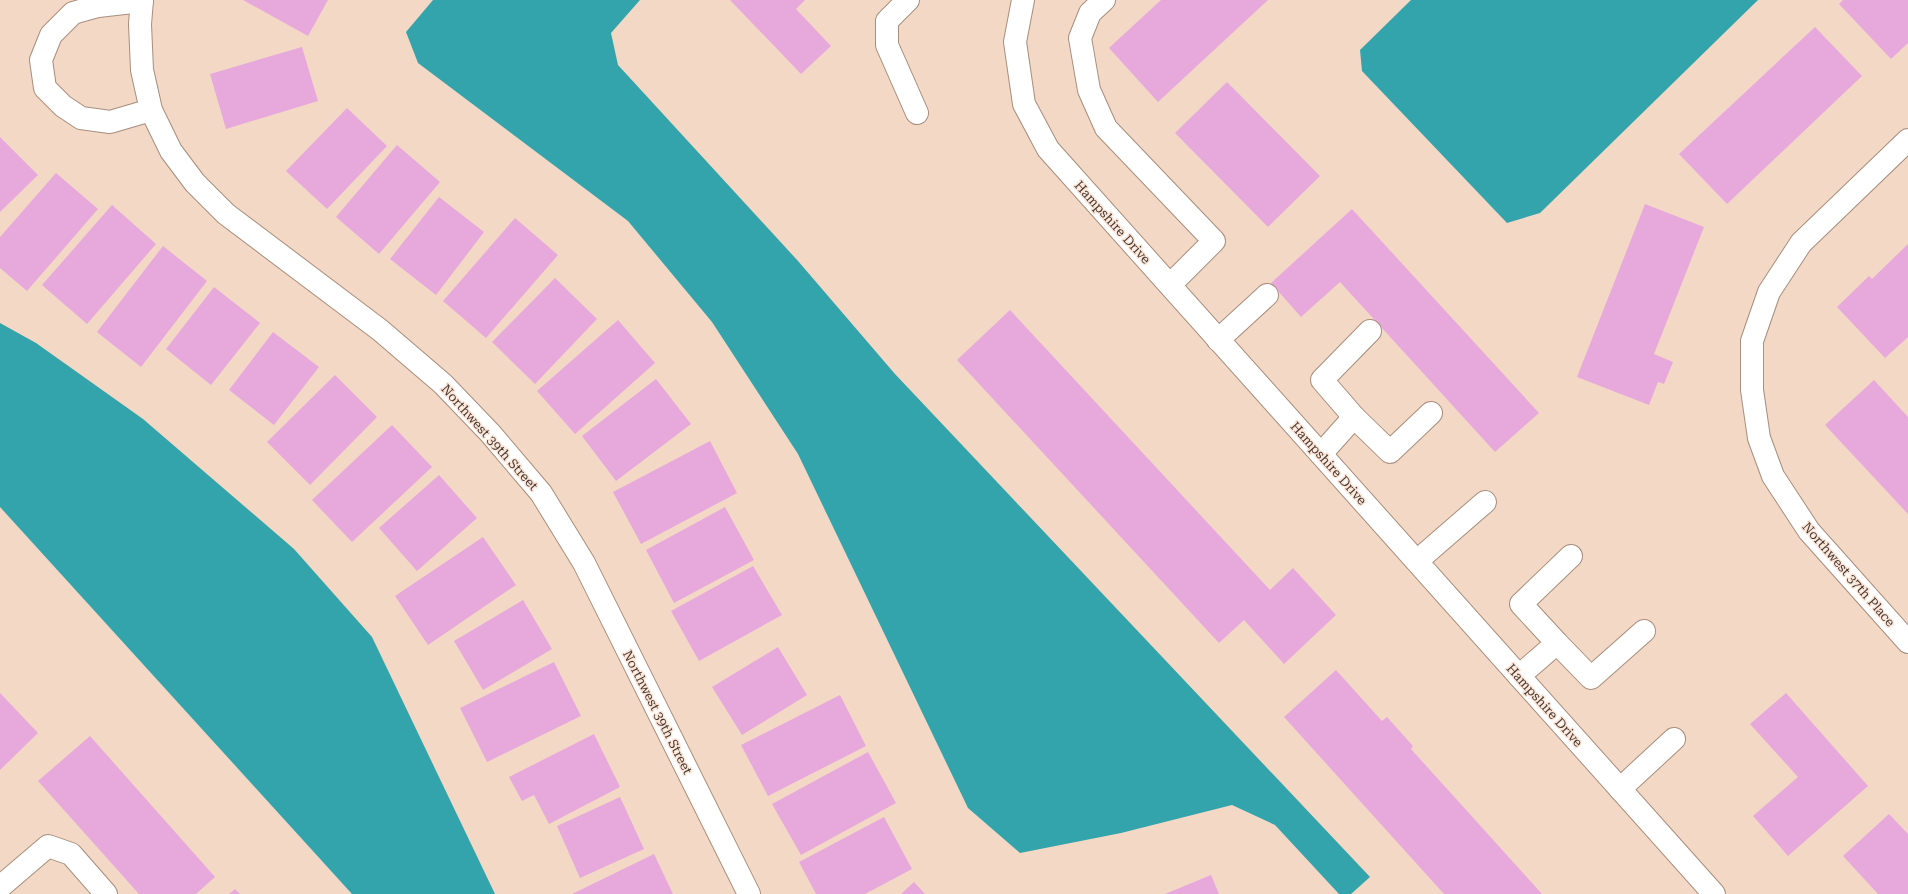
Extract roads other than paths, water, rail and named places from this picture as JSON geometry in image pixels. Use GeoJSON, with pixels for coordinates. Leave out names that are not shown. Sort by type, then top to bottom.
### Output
{"type":"FeatureCollection","features":[{"type":"Feature","properties":{"kind":"street"},"geometry":{"type":"LineString","coordinates":[[908,0],[887,21],[887,45],[917,113]]}},
{"type":"Feature","properties":{"kind":"street","name":"Hampshire Drive"},"geometry":{"type":"LineString","coordinates":[[1023,0],[1015,42],[1024,104],[1048,149],[1714,894]]}},
{"type":"Feature","properties":{"kind":"street"},"geometry":{"type":"LineString","coordinates":[[1104,0],[1090,13],[1080,38],[1089,90],[1106,128],[1214,241],[1170,286]]}},
{"type":"Feature","properties":{"kind":"street"},"geometry":{"type":"LineString","coordinates":[[142,1],[98,6],[73,13],[51,35],[41,60],[45,88],[63,106],[81,118],[110,122],[151,110]]}},
{"type":"Feature","properties":{"kind":"street","name":"Northwest 39th Street"},"geometry":{"type":"LineString","coordinates":[[142,1],[140,24],[142,70],[151,110],[171,151],[195,183],[226,214],[380,330],[442,384],[490,433],[541,493],[584,563],[749,894]]}},
{"type":"Feature","properties":{"kind":"street","name":"Northwest 37th Place"},"geometry":{"type":"LineString","coordinates":[[1908,140],[1800,243],[1769,292],[1752,341],[1752,390],[1759,438],[1773,476],[1809,531],[1908,642]]}},
{"type":"Feature","properties":{"kind":"street"},"geometry":{"type":"LineString","coordinates":[[1218,340],[1267,295]]}},
{"type":"Feature","properties":{"kind":"street"},"geometry":{"type":"LineString","coordinates":[[1370,331],[1322,380],[1354,417],[1390,452],[1431,413]]}},
{"type":"Feature","properties":{"kind":"street"},"geometry":{"type":"LineString","coordinates":[[1320,454],[1354,417]]}},
{"type":"Feature","properties":{"kind":"street"},"geometry":{"type":"LineString","coordinates":[[1417,561],[1486,502]]}},
{"type":"Feature","properties":{"kind":"street"},"geometry":{"type":"LineString","coordinates":[[1572,556],[1521,604],[1557,643],[1591,678],[1644,631]]}},
{"type":"Feature","properties":{"kind":"street"},"geometry":{"type":"LineString","coordinates":[[1519,676],[1557,643]]}},
{"type":"Feature","properties":{"kind":"street"},"geometry":{"type":"LineString","coordinates":[[1620,789],[1674,739]]}},
{"type":"Feature","properties":{"kind":"street"},"geometry":{"type":"LineString","coordinates":[[0,888],[48,846],[71,854],[106,894]]}},
{"type":"Feature","properties":{"kind":"water"},"geometry":{"type":"Polygon","coordinates":[[[433,0],[640,0],[611,33],[618,65],[798,261],[895,374],[1370,877],[1351,894],[1339,894],[1275,825],[1232,805],[1121,833],[1020,853],[968,808],[798,454],[712,322],[628,221],[418,63],[406,32],[433,0]]]}},
{"type":"Feature","properties":{"kind":"water"},"geometry":{"type":"Polygon","coordinates":[[[1411,0],[1758,0],[1540,213],[1507,223],[1362,71],[1360,50],[1411,0]]]}},
{"type":"Feature","properties":{"kind":"water"},"geometry":{"type":"Polygon","coordinates":[[[0,323],[36,343],[143,419],[294,549],[372,637],[495,894],[352,894],[0,507],[0,323]]]}}]}
